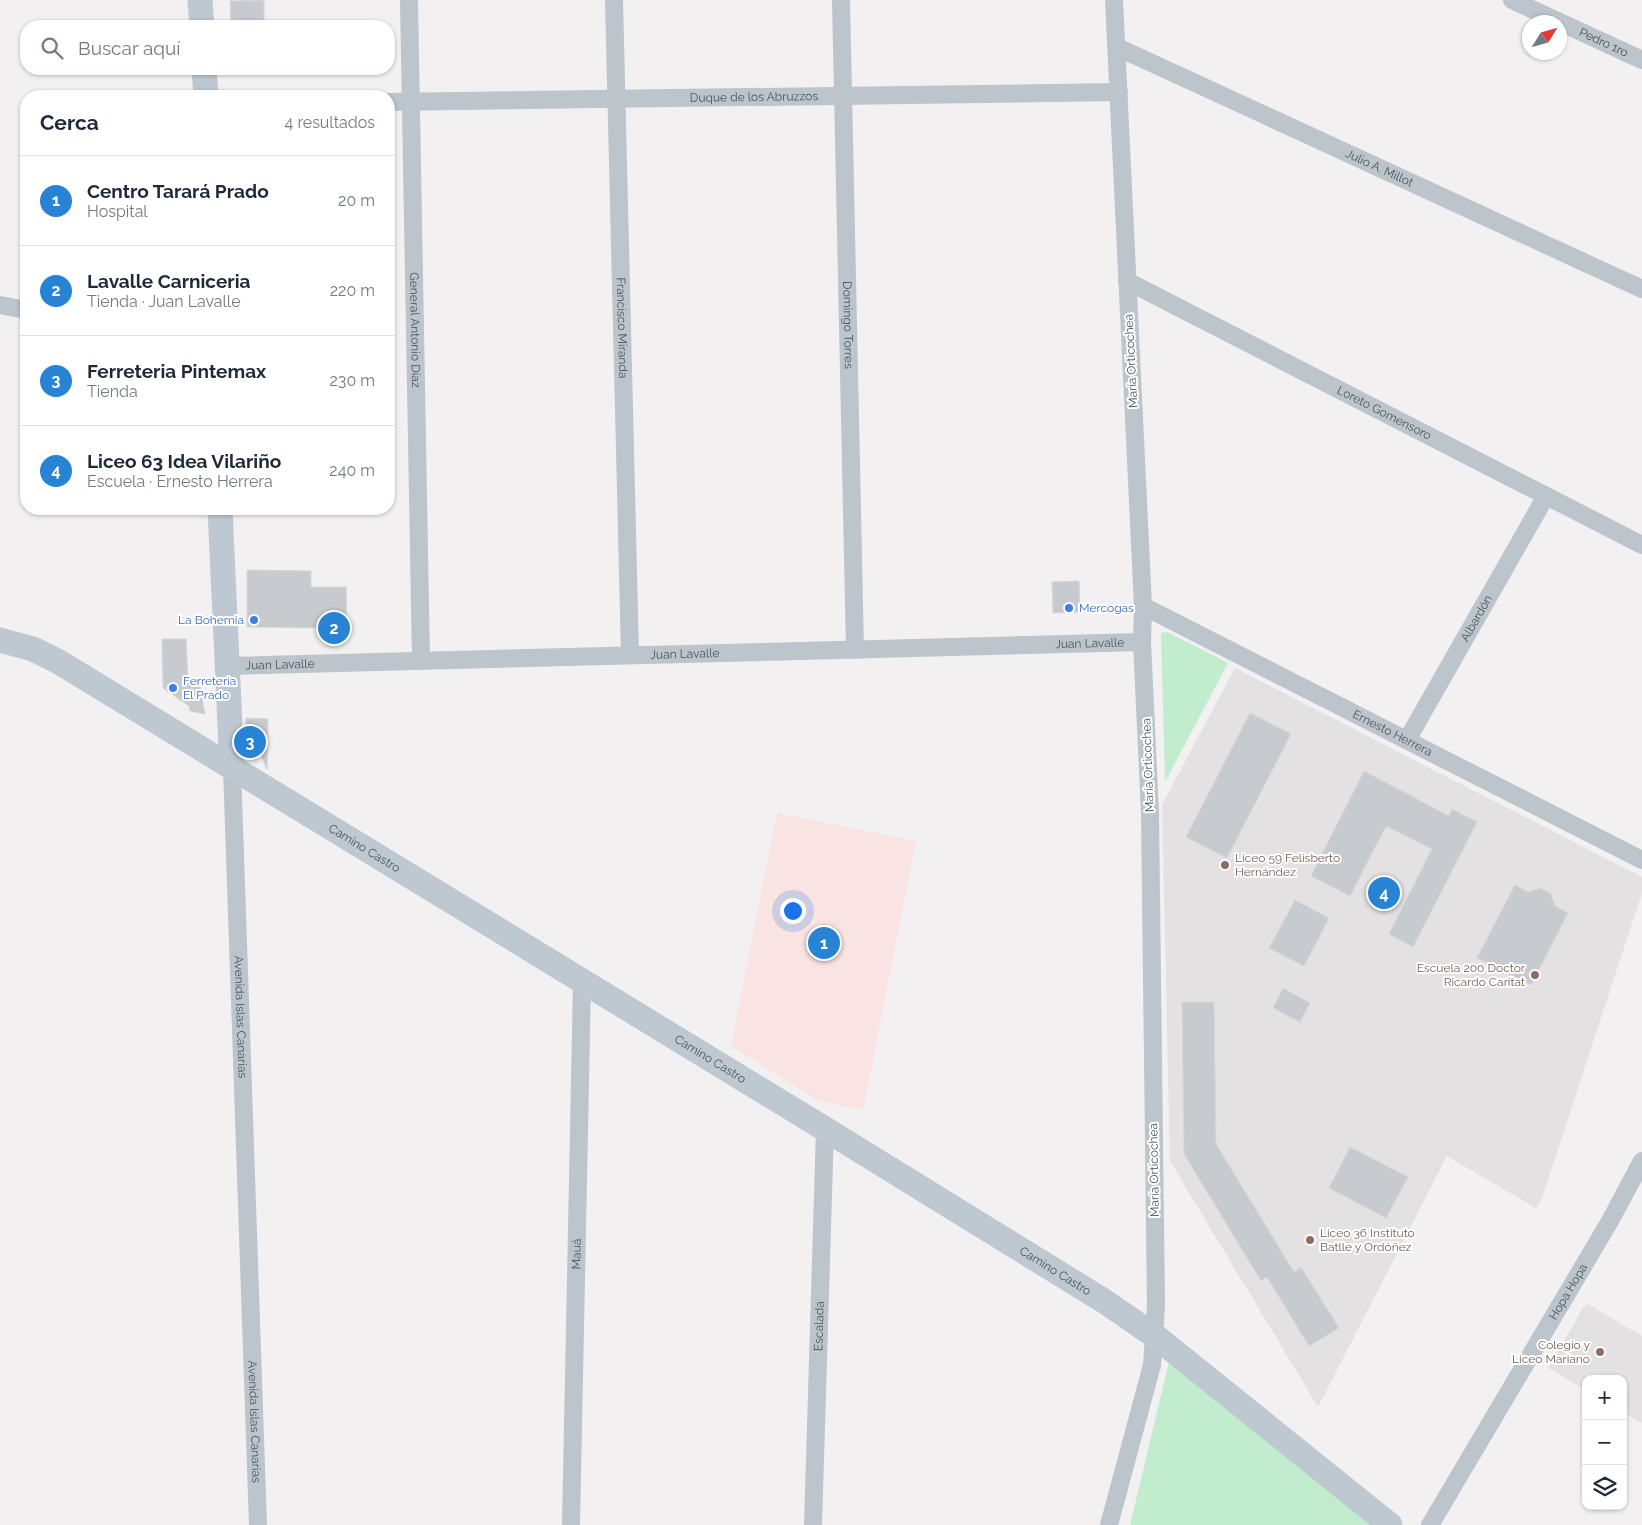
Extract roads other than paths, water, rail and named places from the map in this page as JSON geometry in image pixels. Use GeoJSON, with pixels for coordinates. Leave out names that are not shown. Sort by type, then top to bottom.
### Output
{"type":"FeatureCollection","features":[{"type":"Feature","properties":{"kind":"street"},"geometry":{"type":"LineString","coordinates":[[200,0],[202,20]]}},
{"type":"Feature","properties":{"kind":"street","name":"General Antonio Díaz"},"geometry":{"type":"LineString","coordinates":[[409,0],[422,661]]}},
{"type":"Feature","properties":{"kind":"street","name":"Francisco Miranda"},"geometry":{"type":"LineString","coordinates":[[614,0],[630,655]]}},
{"type":"Feature","properties":{"kind":"street","name":"Domingo Torres"},"geometry":{"type":"LineString","coordinates":[[841,0],[855,650]]}},
{"type":"Feature","properties":{"kind":"street","name":"María Orticochea"},"geometry":{"type":"LineString","coordinates":[[1108,1525],[1152,1365],[1156,1306],[1150,813],[1142,642],[1143,606],[1114,0]]}},
{"type":"Feature","properties":{"kind":"street","name":"Pedro 1ro"},"geometry":{"type":"LineString","coordinates":[[1512,0],[1642,60]]}},
{"type":"Feature","properties":{"kind":"street","name":"Julio A. Millot"},"geometry":{"type":"LineString","coordinates":[[1117,47],[1642,289]]}},
{"type":"Feature","properties":{"kind":"street"},"geometry":{"type":"LineString","coordinates":[[204,75],[206,90]]}},
{"type":"Feature","properties":{"kind":"street","name":"Duque de los Abruzzos"},"geometry":{"type":"LineString","coordinates":[[395,102],[1119,92]]}},
{"type":"Feature","properties":{"kind":"street","name":"Loreto Gomensoro"},"geometry":{"type":"LineString","coordinates":[[1127,281],[1642,545]]}},
{"type":"Feature","properties":{"kind":"street"},"geometry":{"type":"LineString","coordinates":[[0,305],[20,309]]}},
{"type":"Feature","properties":{"kind":"street","name":"Albardón"},"geometry":{"type":"LineString","coordinates":[[1407,740],[1546,496]]}},
{"type":"Feature","properties":{"kind":"street","name":"Avenida Islas Canarias"},"geometry":{"type":"LineString","coordinates":[[220,515],[232,768],[258,1525]]}},
{"type":"Feature","properties":{"kind":"street","name":"Ernesto Herrera"},"geometry":{"type":"LineString","coordinates":[[1143,606],[1642,860]]}},
{"type":"Feature","properties":{"kind":"street","name":"Camino Castro"},"geometry":{"type":"LineString","coordinates":[[0,640],[33,649],[59,662],[826,1129],[1104,1301],[1155,1336],[1390,1525]]}},
{"type":"Feature","properties":{"kind":"street","name":"Juan Lavalle"},"geometry":{"type":"LineString","coordinates":[[226,666],[1142,642]]}},
{"type":"Feature","properties":{"kind":"street","name":"Mauá"},"geometry":{"type":"LineString","coordinates":[[571,1525],[582,982]]}},
{"type":"Feature","properties":{"kind":"street","name":"Escalada"},"geometry":{"type":"LineString","coordinates":[[813,1525],[826,1129]]}},
{"type":"Feature","properties":{"kind":"street","name":"Hopa Hopa"},"geometry":{"type":"LineString","coordinates":[[1430,1525],[1610,1221],[1642,1161]]}},
{"type":"Feature","properties":{"kind":"place","name":"Mercogas"},"geometry":{"type":"Point","coordinates":[1069,608]}},
{"type":"Feature","properties":{"kind":"place","name":"La Bohemia"},"geometry":{"type":"Point","coordinates":[254,620]}},
{"type":"Feature","properties":{"kind":"place","name":"Lavalle Carniceria"},"geometry":{"type":"Point","coordinates":[334,628]}},
{"type":"Feature","properties":{"kind":"place","name":"Ferreteria El Prado"},"geometry":{"type":"Point","coordinates":[173,688]}},
{"type":"Feature","properties":{"kind":"place","name":"Ferreteria Pintemax"},"geometry":{"type":"Point","coordinates":[250,742]}},
{"type":"Feature","properties":{"kind":"place","name":"Liceo 59 Felisberto Hernández"},"geometry":{"type":"Point","coordinates":[1225,865]}},
{"type":"Feature","properties":{"kind":"place","name":"Liceo 63 Idea Vilariño"},"geometry":{"type":"Point","coordinates":[1384,893]}},
{"type":"Feature","properties":{"kind":"place","name":"Centro Tarará Prado"},"geometry":{"type":"Point","coordinates":[824,943]}},
{"type":"Feature","properties":{"kind":"place","name":"Escuela 200 Doctor Ricardo Caritat"},"geometry":{"type":"Point","coordinates":[1535,975]}},
{"type":"Feature","properties":{"kind":"place","name":"Liceo 36 Instituto Batlle y Ordóñez"},"geometry":{"type":"Point","coordinates":[1310,1240]}},
{"type":"Feature","properties":{"kind":"place","name":"Colegio y Liceo Mariano"},"geometry":{"type":"Point","coordinates":[1600,1352]}}]}
